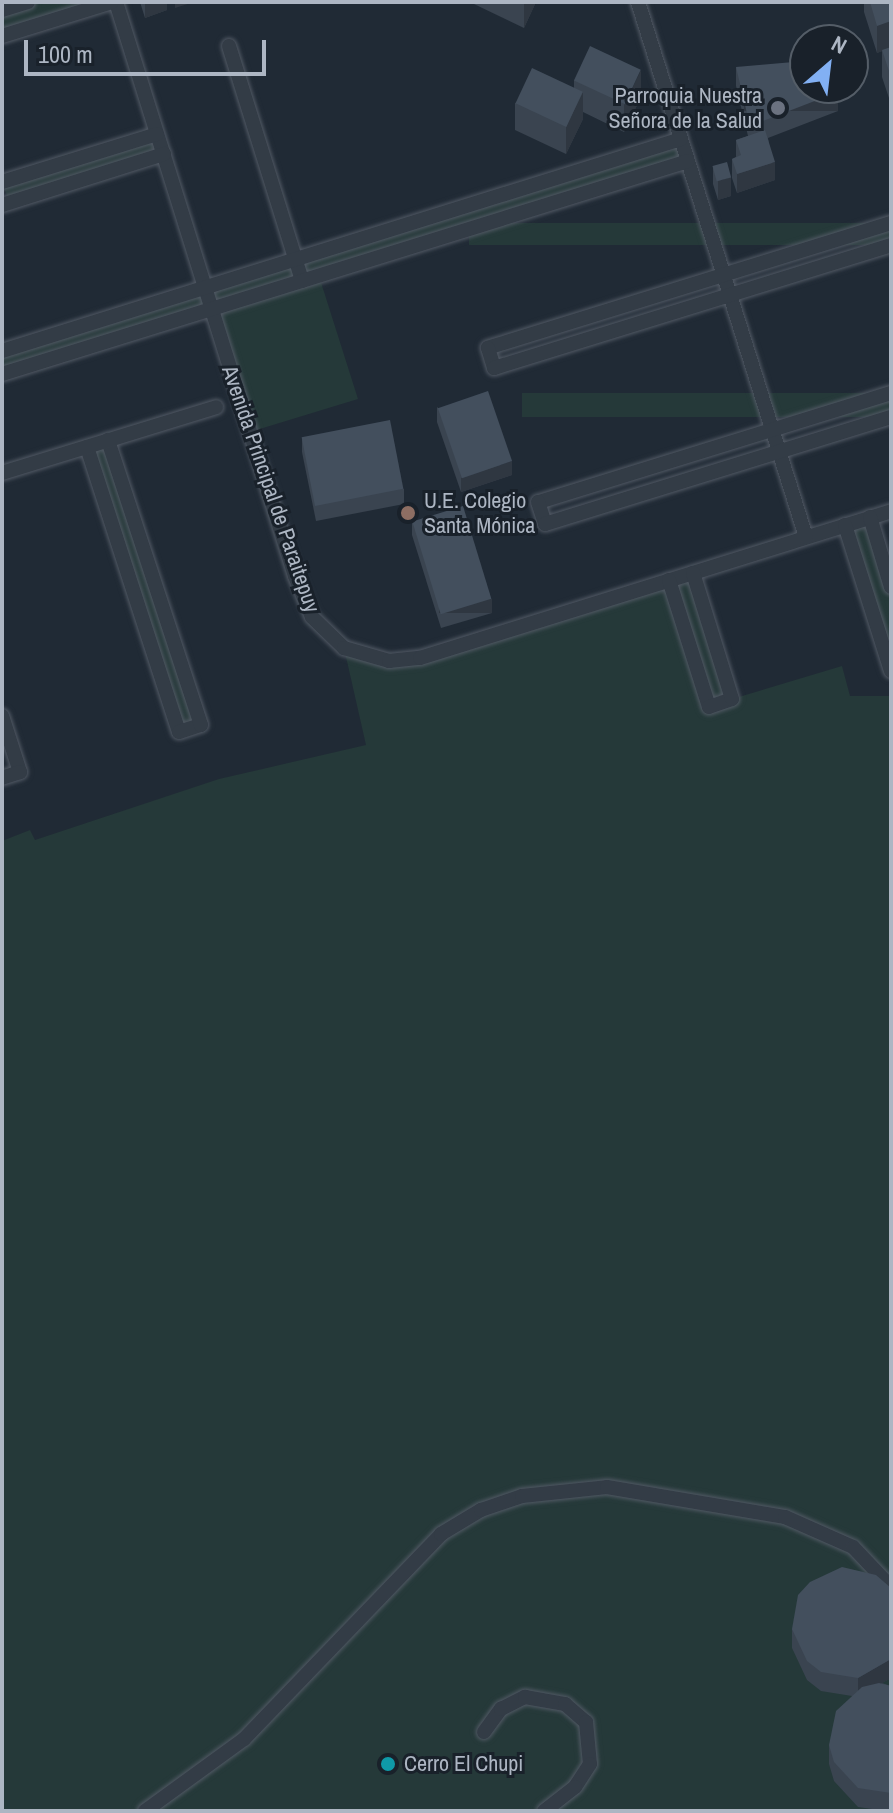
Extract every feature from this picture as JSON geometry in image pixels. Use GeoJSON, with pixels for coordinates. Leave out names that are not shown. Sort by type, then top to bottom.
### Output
{"type":"FeatureCollection","features":[{"type":"Feature","properties":{"kind":"street"},"geometry":{"type":"LineString","coordinates":[[2,10],[28,2]]}},
{"type":"Feature","properties":{"kind":"street"},"geometry":{"type":"LineString","coordinates":[[2,36],[114,2]]}},
{"type":"Feature","properties":{"kind":"street","name":"Avenida Principal de Paraitepuy"},"geometry":{"type":"LineString","coordinates":[[114,2],[304,599],[320,629],[344,648],[389,661],[420,658],[891,511]]}},
{"type":"Feature","properties":{"kind":"street"},"geometry":{"type":"LineString","coordinates":[[638,2],[806,537]]}},
{"type":"Feature","properties":{"kind":"street"},"geometry":{"type":"LineString","coordinates":[[229,46],[302,281]]}},
{"type":"Feature","properties":{"kind":"street"},"geometry":{"type":"LineString","coordinates":[[2,182],[157,134]]}},
{"type":"Feature","properties":{"kind":"street"},"geometry":{"type":"LineString","coordinates":[[2,351],[681,139]]}},
{"type":"Feature","properties":{"kind":"street"},"geometry":{"type":"LineString","coordinates":[[2,205],[164,154]]}},
{"type":"Feature","properties":{"kind":"street"},"geometry":{"type":"LineString","coordinates":[[2,374],[688,161]]}},
{"type":"Feature","properties":{"kind":"street"},"geometry":{"type":"LineString","coordinates":[[445,213],[453,234]]}},
{"type":"Feature","properties":{"kind":"street"},"geometry":{"type":"LineString","coordinates":[[891,223],[488,348],[494,368],[891,245]]}},
{"type":"Feature","properties":{"kind":"street"},"geometry":{"type":"LineString","coordinates":[[891,393],[538,502],[545,524],[891,417]]}},
{"type":"Feature","properties":{"kind":"street"},"geometry":{"type":"LineString","coordinates":[[2,473],[216,407]]}},
{"type":"Feature","properties":{"kind":"street"},"geometry":{"type":"LineString","coordinates":[[87,447],[179,732],[190,729],[201,725],[108,440]]}},
{"type":"Feature","properties":{"kind":"street"},"geometry":{"type":"LineString","coordinates":[[870,517],[891,587]]}},
{"type":"Feature","properties":{"kind":"street"},"geometry":{"type":"LineString","coordinates":[[845,525],[891,671]]}},
{"type":"Feature","properties":{"kind":"street"},"geometry":{"type":"LineString","coordinates":[[669,580],[709,707],[732,699],[693,573]]}},
{"type":"Feature","properties":{"kind":"street"},"geometry":{"type":"LineString","coordinates":[[2,716],[20,772],[2,778]]}},
{"type":"Feature","properties":{"kind":"street"},"geometry":{"type":"LineString","coordinates":[[145,1811],[244,1739],[441,1534],[481,1510],[522,1496],[607,1487],[774,1514],[853,1547],[891,1587]]}},
{"type":"Feature","properties":{"kind":"street"},"geometry":{"type":"LineString","coordinates":[[484,1732],[501,1709],[525,1697],[553,1699],[586,1722],[590,1764],[575,1787],[544,1811]]}},
{"type":"Feature","properties":{"kind":"green space"},"geometry":{"type":"Polygon","coordinates":[[[28,2],[112,2],[2,36],[2,10],[28,2]]]}},
{"type":"Feature","properties":{"kind":"green space"},"geometry":{"type":"Polygon","coordinates":[[[157,134],[164,154],[11,207],[4,187],[157,134]]]}},
{"type":"Feature","properties":{"kind":"green space"},"geometry":{"type":"Polygon","coordinates":[[[681,139],[688,161],[319,276],[358,399],[250,432],[211,309],[2,374],[2,351],[681,139]]]}},
{"type":"Feature","properties":{"kind":"green space"},"geometry":{"type":"Polygon","coordinates":[[[469,223],[891,223],[891,245],[469,245],[469,223]]]}},
{"type":"Feature","properties":{"kind":"green space"},"geometry":{"type":"Polygon","coordinates":[[[522,393],[891,393],[891,417],[522,417],[522,393]]]}},
{"type":"Feature","properties":{"kind":"green space"},"geometry":{"type":"Polygon","coordinates":[[[108,440],[201,725],[180,732],[87,447],[108,440]]]}},
{"type":"Feature","properties":{"kind":"green space"},"geometry":{"type":"Polygon","coordinates":[[[870,518],[891,587],[891,671],[845,525],[870,518]]]}},
{"type":"Feature","properties":{"kind":"green space"},"geometry":{"type":"Polygon","coordinates":[[[693,573],[732,699],[842,666],[850,696],[891,696],[891,1811],[2,1811],[2,841],[30,830],[35,840],[219,779],[366,745],[344,648],[389,661],[693,573]]]}},
{"type":"Feature","properties":{"kind":"building"},"geometry":{"type":"Polygon","coordinates":[[[870,2],[891,2],[891,21],[877,26],[870,2]]]}},
{"type":"Feature","properties":{"kind":"building"},"geometry":{"type":"Polygon","coordinates":[[[590,46],[641,70],[625,104],[574,80],[590,46]]]}},
{"type":"Feature","properties":{"kind":"building"},"geometry":{"type":"Polygon","coordinates":[[[891,47],[891,77],[882,50],[891,47]]]}},
{"type":"Feature","properties":{"kind":"building"},"geometry":{"type":"Polygon","coordinates":[[[789,62],[789,104],[807,104],[750,126],[736,67],[789,62]]]}},
{"type":"Feature","properties":{"kind":"building"},"geometry":{"type":"Polygon","coordinates":[[[532,68],[583,92],[566,127],[516,103],[532,68]]]}},
{"type":"Feature","properties":{"kind":"building"},"geometry":{"type":"Polygon","coordinates":[[[765,130],[775,162],[737,174],[732,159],[741,155],[736,140],[765,130]]]}},
{"type":"Feature","properties":{"kind":"building"},"geometry":{"type":"Polygon","coordinates":[[[727,162],[731,177],[717,181],[713,166],[727,162]]]}},
{"type":"Feature","properties":{"kind":"building"},"geometry":{"type":"Polygon","coordinates":[[[488,391],[512,461],[462,478],[438,408],[488,391]]]}},
{"type":"Feature","properties":{"kind":"building"},"geometry":{"type":"Polygon","coordinates":[[[390,420],[403,489],[315,506],[302,437],[390,420]]]}},
{"type":"Feature","properties":{"kind":"building"},"geometry":{"type":"Polygon","coordinates":[[[463,506],[491,599],[441,614],[412,521],[463,506]]]}},
{"type":"Feature","properties":{"kind":"building"},"geometry":{"type":"Polygon","coordinates":[[[842,1567],[876,1575],[891,1588],[891,1659],[858,1678],[821,1672],[807,1661],[792,1629],[798,1595],[810,1582],[842,1567]]]}},
{"type":"Feature","properties":{"kind":"building"},"geometry":{"type":"Polygon","coordinates":[[[879,1683],[891,1686],[891,1793],[858,1788],[834,1762],[829,1745],[836,1711],[862,1687],[879,1683]]]}},
{"type":"Feature","properties":{"kind":"place","name":"Parroquia Nuestra Señora de la Salud"},"geometry":{"type":"Point","coordinates":[778,108]}},
{"type":"Feature","properties":{"kind":"place","name":"U.E. Colegio Santa Mónica"},"geometry":{"type":"Point","coordinates":[408,513]}},
{"type":"Feature","properties":{"kind":"place","name":"Cerro El Chupi"},"geometry":{"type":"Point","coordinates":[388,1764]}}]}
